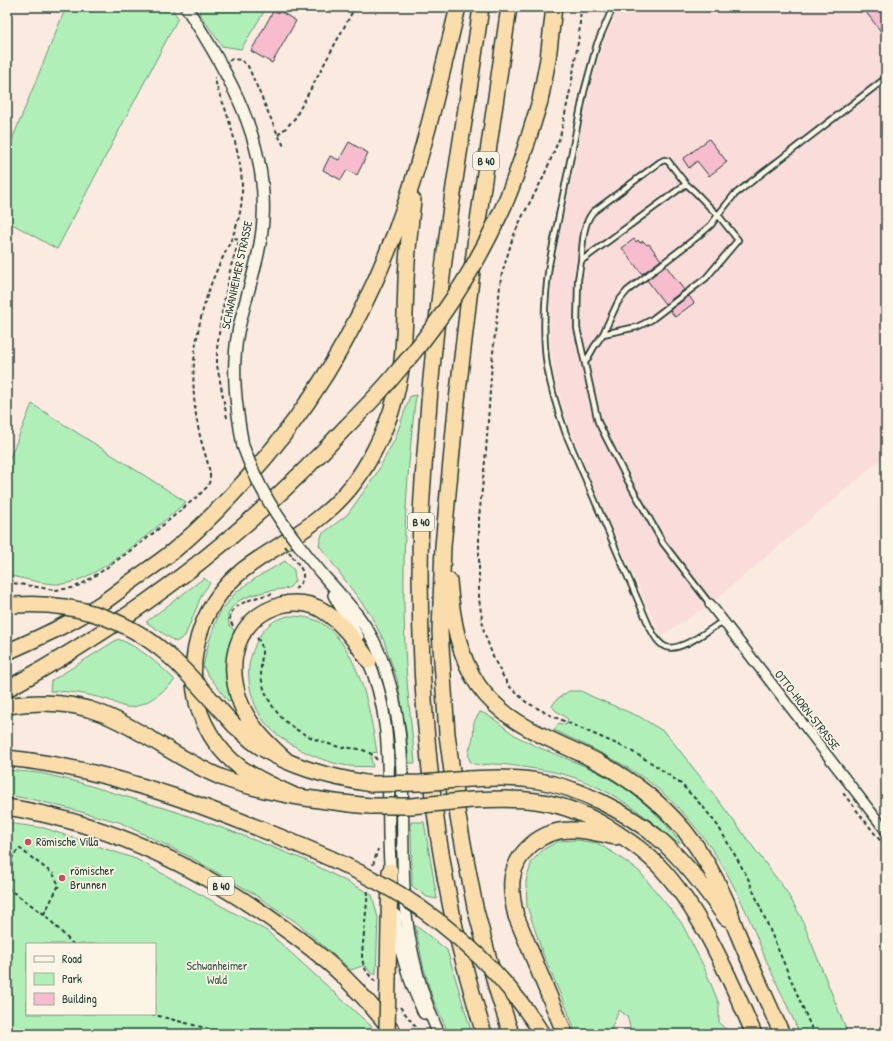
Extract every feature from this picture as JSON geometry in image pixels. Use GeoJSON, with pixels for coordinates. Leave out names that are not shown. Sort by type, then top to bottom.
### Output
{"type":"FeatureCollection","features":[{"type":"Feature","properties":{"kind":"highway"},"geometry":{"type":"LineString","coordinates":[[7,652],[54,631],[98,605],[172,552],[225,503],[261,465],[308,402],[328,371],[358,317],[396,230],[418,166],[458,7]]}},
{"type":"Feature","properties":{"kind":"highway","name":"B 40"},"geometry":{"type":"LineString","coordinates":[[481,7],[448,229],[435,341],[421,512],[420,628],[425,728],[435,819],[453,920],[463,962],[484,1034]]}},
{"type":"Feature","properties":{"kind":"highway","name":"B 40"},"geometry":{"type":"LineString","coordinates":[[509,7],[477,228],[446,508],[440,632],[444,711],[450,768],[458,817],[475,907],[510,1034]]}},
{"type":"Feature","properties":{"kind":"highway","name":"B 40"},"geometry":{"type":"LineString","coordinates":[[7,689],[95,637],[188,572],[254,517],[319,456],[397,372],[436,323],[460,288],[501,214],[526,146],[540,101],[548,59],[554,7]]}},
{"type":"Feature","properties":{"kind":"highway"},"geometry":{"type":"LineString","coordinates":[[292,795],[264,782],[241,768],[225,753],[211,734],[200,711],[196,697],[193,675],[194,650],[199,631],[210,608],[230,582],[243,570],[302,531],[326,513],[356,479],[382,437],[395,402],[402,367],[408,243],[418,166]]}},
{"type":"Feature","properties":{"kind":"highway"},"geometry":{"type":"LineString","coordinates":[[446,508],[453,614],[461,649],[467,665],[478,685],[496,705],[515,721],[625,778],[658,803],[684,830],[708,864],[727,904],[737,933],[782,1034]]}},
{"type":"Feature","properties":{"kind":"highway"},"geometry":{"type":"LineString","coordinates":[[11,605],[33,604],[68,607],[107,618],[131,628],[167,654],[252,741],[271,754],[318,773],[338,779],[371,784],[421,783],[494,778],[540,781],[582,794],[628,817],[656,837],[677,857],[707,891],[737,933]]}},
{"type":"Feature","properties":{"kind":"highway"},"geometry":{"type":"LineString","coordinates":[[287,761],[261,737],[245,711],[239,696],[234,669],[236,648],[241,636],[250,623],[265,610],[286,604],[314,606],[335,619],[352,638],[369,661]]}},
{"type":"Feature","properties":{"kind":"highway"},"geometry":{"type":"LineString","coordinates":[[7,706],[52,703],[88,709],[103,714],[123,724],[181,758],[221,777],[243,786],[270,792],[338,803],[371,806],[411,806],[472,800],[515,799],[538,801],[587,816],[609,828],[639,848],[670,878],[703,928],[754,1034]]}},
{"type":"Feature","properties":{"kind":"highway"},"geometry":{"type":"LineString","coordinates":[[7,758],[74,769],[139,786],[223,814],[332,859],[368,877],[400,894],[446,928],[473,952],[493,971],[511,992],[542,1034]]}},
{"type":"Feature","properties":{"kind":"highway","name":"B 40"},"geometry":{"type":"LineString","coordinates":[[7,807],[52,816],[96,829],[136,844],[170,858],[227,890],[252,905],[314,950],[346,978],[394,1034]]}},
{"type":"Feature","properties":{"kind":"highway"},"geometry":{"type":"LineString","coordinates":[[565,1034],[516,916],[512,878],[520,858],[528,848],[540,838],[553,833],[577,830],[599,833],[626,840]]}},
{"type":"Feature","properties":{"kind":"highway"},"geometry":{"type":"LineString","coordinates":[[387,1034],[390,871]]}},
{"type":"Feature","properties":{"kind":"street","name":"SCHWANHEIMER STRASSE"},"geometry":{"type":"LineString","coordinates":[[186,7],[222,66],[245,114],[259,157],[263,196],[263,220],[260,242],[238,332],[234,362],[235,397],[243,446],[251,468],[267,501],[322,574]]}},
{"type":"Feature","properties":{"kind":"street"},"geometry":{"type":"LineString","coordinates":[[322,574],[362,646],[369,661],[381,700],[387,739],[390,871],[396,928],[402,956],[413,989],[435,1034]]}},
{"type":"Feature","properties":{"kind":"street"},"geometry":{"type":"LineString","coordinates":[[322,574],[364,624],[376,647],[392,691],[401,743],[406,913],[414,961],[423,993],[439,1034]]}},
{"type":"Feature","properties":{"kind":"street","name":"OTTO-HORN-STRASSE"},"geometry":{"type":"LineString","coordinates":[[710,604],[886,831]]}},
{"type":"Feature","properties":{"kind":"lane"},"geometry":{"type":"LineString","coordinates":[[613,7],[597,44],[584,92],[549,265],[545,293],[545,346],[548,366],[557,408],[566,434],[655,637],[667,647],[676,647],[687,644],[723,621]]}},
{"type":"Feature","properties":{"kind":"lane"},"geometry":{"type":"LineString","coordinates":[[585,363],[603,334],[618,302],[627,291],[711,225],[734,195],[886,78]]}},
{"type":"Feature","properties":{"kind":"lane"},"geometry":{"type":"LineString","coordinates":[[603,334],[637,327],[651,320],[706,278],[738,240],[718,216],[692,188],[686,184],[668,160],[660,162],[593,212],[589,217],[586,223],[578,280],[577,328],[598,422],[617,460],[663,543],[710,604]]}},
{"type":"Feature","properties":{"kind":"lane"},"geometry":{"type":"LineString","coordinates":[[581,261],[686,184]]}},
{"type":"Feature","properties":{"kind":"path"},"geometry":{"type":"LineString","coordinates":[[278,135],[287,128],[295,118],[355,7]]}},
{"type":"Feature","properties":{"kind":"path"},"geometry":{"type":"LineString","coordinates":[[581,7],[579,36],[571,86],[560,137],[543,178],[513,237],[501,276],[479,518],[479,598],[484,632],[494,659],[508,686],[526,702],[550,715],[626,748],[681,784],[704,808],[728,842],[747,876],[814,1034]]}},
{"type":"Feature","properties":{"kind":"path"},"geometry":{"type":"LineString","coordinates":[[7,582],[47,590],[72,588],[82,584],[145,540],[208,486],[210,474],[199,435],[194,402],[192,370],[194,351],[206,298],[218,266],[234,237],[239,222],[242,193],[241,175],[226,110],[215,85],[214,75],[222,66],[232,59],[241,60],[248,66],[278,135],[286,148]]}},
{"type":"Feature","properties":{"kind":"path"},"geometry":{"type":"LineString","coordinates":[[291,591],[299,586],[304,577],[302,569],[292,556]]}},
{"type":"Feature","properties":{"kind":"path"},"geometry":{"type":"LineString","coordinates":[[233,626],[231,623],[231,614],[239,604],[263,596],[277,594]]}},
{"type":"Feature","properties":{"kind":"path"},"geometry":{"type":"LineString","coordinates":[[842,791],[886,848]]}},
{"type":"Feature","properties":{"kind":"path"},"geometry":{"type":"LineString","coordinates":[[7,865],[19,848],[54,874],[59,885],[44,914]]}},
{"type":"Feature","properties":{"kind":"path"},"geometry":{"type":"LineString","coordinates":[[7,888],[44,914],[72,943]]}},
{"type":"Feature","properties":{"kind":"path"},"geometry":{"type":"LineString","coordinates":[[398,1005],[421,1034]]}},
{"type":"Feature","properties":{"kind":"path"},"geometry":{"type":"LineString","coordinates":[[155,1015],[228,1034]]}},
{"type":"Feature","properties":{"kind":"shaded area"},"geometry":{"type":"Polygon","coordinates":[[[619,7],[886,7],[886,455],[710,604],[661,636],[597,494],[568,424],[556,382],[551,349],[551,284],[559,238],[591,85],[602,46],[619,7]]]}},
{"type":"Feature","properties":{"kind":"green space"},"geometry":{"type":"Polygon","coordinates":[[[66,7],[171,7],[178,18],[57,249],[7,221],[7,152],[66,7]]]}},
{"type":"Feature","properties":{"kind":"green space"},"geometry":{"type":"Polygon","coordinates":[[[202,7],[267,7],[241,49],[222,46],[199,13],[202,7]]]}},
{"type":"Feature","properties":{"kind":"green space"},"geometry":{"type":"Polygon","coordinates":[[[416,395],[409,463],[404,565],[406,667],[415,763],[409,763],[406,730],[397,679],[384,641],[370,614],[319,545],[322,534],[347,515],[375,476],[395,439],[410,396],[416,395]]]}},
{"type":"Feature","properties":{"kind":"green space"},"geometry":{"type":"Polygon","coordinates":[[[32,404],[186,502],[127,551],[110,563],[77,581],[56,584],[43,583],[11,576],[7,577],[7,465],[32,404]]]}},
{"type":"Feature","properties":{"kind":"green space"},"geometry":{"type":"Polygon","coordinates":[[[285,561],[294,570],[295,581],[289,588],[268,591],[240,600],[232,607],[228,615],[229,625],[234,630],[227,665],[228,682],[232,700],[228,701],[203,666],[209,641],[219,614],[236,592],[259,576],[285,561]]]}},
{"type":"Feature","properties":{"kind":"green space"},"geometry":{"type":"Polygon","coordinates":[[[204,578],[210,583],[202,594],[185,636],[176,642],[146,622],[204,578]]]}},
{"type":"Feature","properties":{"kind":"green space"},"geometry":{"type":"Polygon","coordinates":[[[287,616],[306,617],[323,624],[336,635],[346,649],[361,682],[367,701],[377,753],[373,752],[371,759],[373,767],[339,764],[306,753],[277,735],[259,714],[250,687],[250,660],[264,629],[275,621],[287,616]]]}},
{"type":"Feature","properties":{"kind":"green space"},"geometry":{"type":"Polygon","coordinates":[[[118,639],[134,646],[148,656],[174,679],[174,681],[165,690],[152,699],[138,706],[132,707],[126,707],[108,700],[85,694],[50,691],[51,681],[118,639]]]}},
{"type":"Feature","properties":{"kind":"green space"},"geometry":{"type":"Polygon","coordinates":[[[569,691],[581,691],[640,717],[666,733],[786,891],[801,917],[848,1034],[800,1034],[738,894],[718,858],[700,833],[668,798],[645,779],[607,756],[554,730],[559,723],[566,725],[568,719],[555,710],[552,706],[557,699],[569,691]]]}},
{"type":"Feature","properties":{"kind":"green space"},"geometry":{"type":"Polygon","coordinates":[[[480,712],[494,719],[513,734],[527,742],[591,769],[617,783],[640,800],[662,820],[680,843],[676,842],[645,816],[611,794],[575,778],[556,772],[498,764],[477,765],[472,763],[469,758],[469,752],[474,722],[480,712]]]}},
{"type":"Feature","properties":{"kind":"green space"},"geometry":{"type":"Polygon","coordinates":[[[7,770],[40,773],[74,781],[174,811],[231,831],[305,860],[363,890],[372,895],[378,918],[376,974],[370,972],[366,966],[351,970],[296,922],[251,892],[190,857],[119,822],[40,801],[7,795],[7,770]]]}},
{"type":"Feature","properties":{"kind":"green space"},"geometry":{"type":"Polygon","coordinates":[[[411,822],[424,822],[437,899],[427,897],[412,886],[411,822]]]}},
{"type":"Feature","properties":{"kind":"green space","name":"Schwanheimer Wald"},"geometry":{"type":"Polygon","coordinates":[[[7,823],[44,828],[136,859],[267,931],[371,1026],[372,1034],[7,1034],[7,823]]]}},
{"type":"Feature","properties":{"kind":"green space"},"geometry":{"type":"Polygon","coordinates":[[[577,840],[597,843],[639,871],[681,922],[704,967],[719,1004],[719,1023],[731,1034],[632,1034],[627,1016],[619,1010],[611,1030],[612,1034],[576,1034],[543,954],[527,906],[526,881],[532,861],[544,849],[559,841],[577,840]]]}},
{"type":"Feature","properties":{"kind":"green space"},"geometry":{"type":"Polygon","coordinates":[[[415,925],[447,950],[472,1034],[449,1034],[432,997],[423,965],[415,925]]]}},
{"type":"Feature","properties":{"kind":"building"},"geometry":{"type":"Polygon","coordinates":[[[862,7],[883,7],[886,10],[886,38],[862,7]]]}},
{"type":"Feature","properties":{"kind":"building"},"geometry":{"type":"Polygon","coordinates":[[[275,8],[296,21],[272,63],[251,51],[275,8]]]}},
{"type":"Feature","properties":{"kind":"building"},"geometry":{"type":"Polygon","coordinates":[[[709,139],[727,162],[709,176],[697,161],[689,168],[683,159],[709,139]]]}},
{"type":"Feature","properties":{"kind":"building"},"geometry":{"type":"Polygon","coordinates":[[[349,142],[368,153],[357,175],[347,170],[341,180],[323,170],[330,156],[339,160],[349,142]]]}},
{"type":"Feature","properties":{"kind":"building"},"geometry":{"type":"Polygon","coordinates":[[[634,239],[636,242],[638,240],[640,243],[643,241],[647,245],[649,244],[661,260],[642,274],[622,248],[634,239]]]}},
{"type":"Feature","properties":{"kind":"building"},"geometry":{"type":"Polygon","coordinates":[[[666,266],[684,290],[665,304],[647,280],[666,266]]]}},
{"type":"Feature","properties":{"kind":"building"},"geometry":{"type":"Polygon","coordinates":[[[689,296],[694,303],[675,317],[670,310],[689,296]]]}},
{"type":"Feature","properties":{"kind":"place","name":"Römische Villa"},"geometry":{"type":"Point","coordinates":[28,842]}},
{"type":"Feature","properties":{"kind":"place","name":"römischer Brunnen"},"geometry":{"type":"Point","coordinates":[62,878]}}]}
